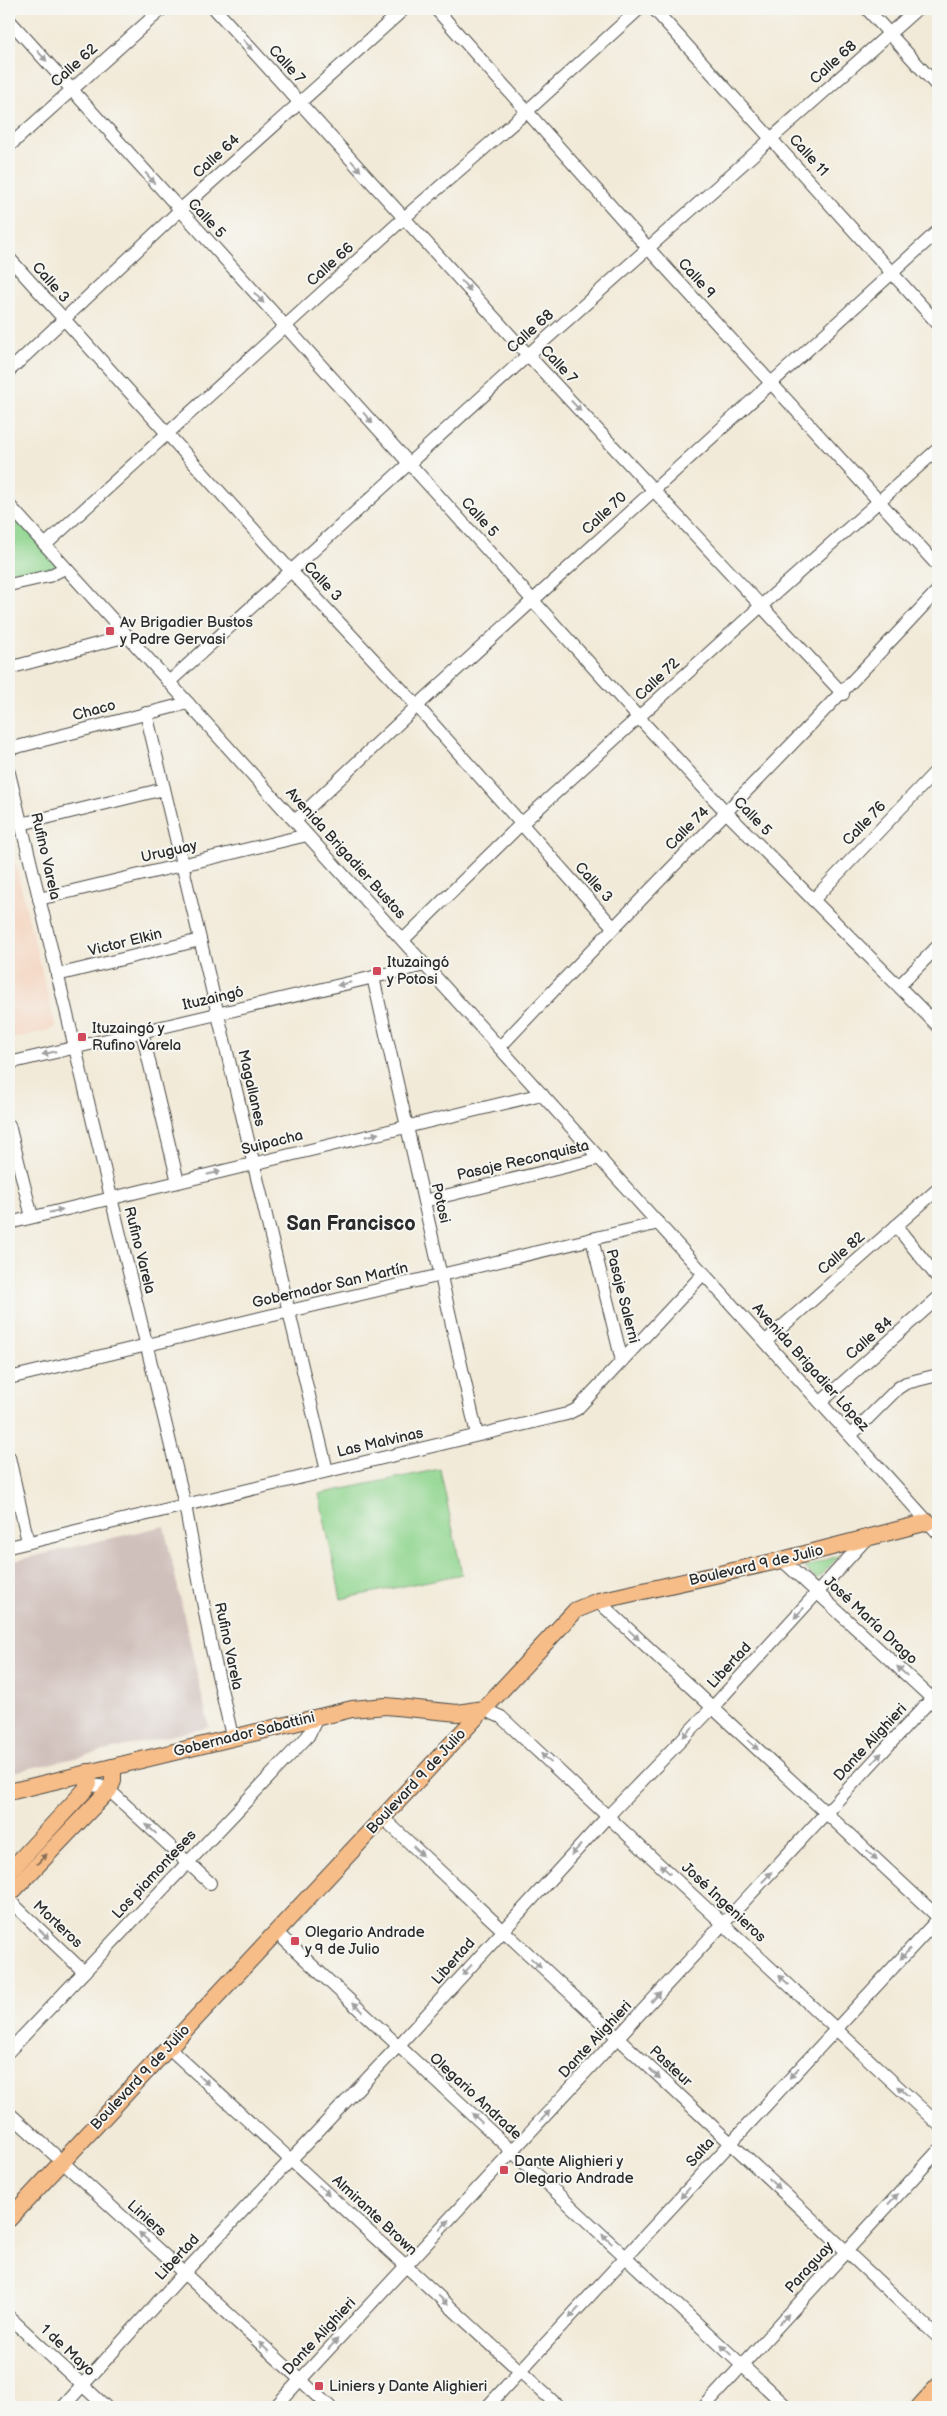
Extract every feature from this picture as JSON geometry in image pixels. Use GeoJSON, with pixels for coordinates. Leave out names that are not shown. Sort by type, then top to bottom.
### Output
{"type":"FeatureCollection","features":[{"type":"Feature","properties":{"kind":"main road","name":"Boulevard 9 de Julio"},"geometry":{"type":"LineString","coordinates":[[9,2220],[275,1931],[383,1818],[564,1620],[576,1610],[598,1601],[782,1560],[867,1538],[935,1525]]}},
{"type":"Feature","properties":{"kind":"main road","name":"Gobernador Sabattini"},"geometry":{"type":"LineString","coordinates":[[9,1792],[88,1779],[114,1766],[232,1736],[370,1706],[458,1713],[483,1709]]}},
{"type":"Feature","properties":{"kind":"main road"},"geometry":{"type":"LineString","coordinates":[[9,1895],[109,1790],[113,1781],[114,1766]]}},
{"type":"Feature","properties":{"kind":"main road"},"geometry":{"type":"LineString","coordinates":[[9,1872],[86,1790],[88,1779]]}},
{"type":"Feature","properties":{"kind":"main road"},"geometry":{"type":"LineString","coordinates":[[918,2407],[938,2386]]}},
{"type":"Feature","properties":{"kind":"street","name":"Calle 62"},"geometry":{"type":"LineString","coordinates":[[9,146],[162,9]]}},
{"type":"Feature","properties":{"kind":"street","name":"Calle 7"},"geometry":{"type":"LineString","coordinates":[[215,9],[528,355],[842,694]]}},
{"type":"Feature","properties":{"kind":"street","name":"Calle 64"},"geometry":{"type":"LineString","coordinates":[[9,370],[179,211],[404,9]]}},
{"type":"Feature","properties":{"kind":"street","name":"Calle 9"},"geometry":{"type":"LineString","coordinates":[[436,9],[648,248],[938,566]]}},
{"type":"Feature","properties":{"kind":"street","name":"Calle 66"},"geometry":{"type":"LineString","coordinates":[[45,545],[404,218],[526,112],[639,9]]}},
{"type":"Feature","properties":{"kind":"street","name":"Calle 11"},"geometry":{"type":"LineString","coordinates":[[654,9],[938,324]]}},
{"type":"Feature","properties":{"kind":"street"},"geometry":{"type":"LineString","coordinates":[[867,9],[938,87]]}},
{"type":"Feature","properties":{"kind":"street","name":"Calle 68"},"geometry":{"type":"LineString","coordinates":[[169,682],[528,355],[917,9]]}},
{"type":"Feature","properties":{"kind":"street","name":"Calle 5"},"geometry":{"type":"LineString","coordinates":[[9,20],[179,211],[534,600],[639,718],[726,812],[938,1026]]}},
{"type":"Feature","properties":{"kind":"street","name":"Calle 70"},"geometry":{"type":"LineString","coordinates":[[295,822],[417,706],[938,231]]}},
{"type":"Feature","properties":{"kind":"street","name":"Calle 3"},"geometry":{"type":"LineString","coordinates":[[9,258],[167,435],[417,706],[520,825],[613,926]]}},
{"type":"Feature","properties":{"kind":"street","name":"Calle 72"},"geometry":{"type":"LineString","coordinates":[[403,940],[520,825],[760,606],[938,449]]}},
{"type":"Feature","properties":{"kind":"street","name":"Avenida Brigadier Bustos"},"geometry":{"type":"LineString","coordinates":[[9,506],[659,1223]]}},
{"type":"Feature","properties":{"kind":"street"},"geometry":{"type":"LineString","coordinates":[[9,585],[49,576],[65,568]]}},
{"type":"Feature","properties":{"kind":"street","name":"Calle 74"},"geometry":{"type":"LineString","coordinates":[[500,1047],[613,926],[842,694],[938,590]]}},
{"type":"Feature","properties":{"kind":"street"},"geometry":{"type":"LineString","coordinates":[[9,668],[128,636]]}},
{"type":"Feature","properties":{"kind":"street","name":"Chaco"},"geometry":{"type":"LineString","coordinates":[[9,749],[188,703]]}},
{"type":"Feature","properties":{"kind":"street","name":"Magallanes"},"geometry":{"type":"LineString","coordinates":[[146,713],[327,1471]]}},
{"type":"Feature","properties":{"kind":"street","name":"Calle 76"},"geometry":{"type":"LineString","coordinates":[[813,900],[938,769]]}},
{"type":"Feature","properties":{"kind":"street","name":"Rufino Varela"},"geometry":{"type":"LineString","coordinates":[[9,773],[185,1504],[211,1645],[232,1736]]}},
{"type":"Feature","properties":{"kind":"street"},"geometry":{"type":"LineString","coordinates":[[21,824],[164,789]]}},
{"type":"Feature","properties":{"kind":"street","name":"Uruguay"},"geometry":{"type":"LineString","coordinates":[[39,898],[307,835]]}},
{"type":"Feature","properties":{"kind":"street","name":"Victor Elkin"},"geometry":{"type":"LineString","coordinates":[[57,975],[200,940]]}},
{"type":"Feature","properties":{"kind":"street"},"geometry":{"type":"LineString","coordinates":[[899,986],[938,946]]}},
{"type":"Feature","properties":{"kind":"street","name":"Ituzaingó"},"geometry":{"type":"LineString","coordinates":[[9,1063],[426,965]]}},
{"type":"Feature","properties":{"kind":"street","name":"Potosi"},"geometry":{"type":"LineString","coordinates":[[373,977],[477,1435]]}},
{"type":"Feature","properties":{"kind":"street"},"geometry":{"type":"LineString","coordinates":[[142,1032],[178,1182]]}},
{"type":"Feature","properties":{"kind":"street","name":"Suipacha"},"geometry":{"type":"LineString","coordinates":[[9,1223],[542,1094]]}},
{"type":"Feature","properties":{"kind":"street"},"geometry":{"type":"LineString","coordinates":[[9,1126],[32,1217]]}},
{"type":"Feature","properties":{"kind":"street","name":"Pasaje Reconquista"},"geometry":{"type":"LineString","coordinates":[[424,1201],[601,1158]]}},
{"type":"Feature","properties":{"kind":"street","name":"Calle 82"},"geometry":{"type":"LineString","coordinates":[[766,1341],[938,1189]]}},
{"type":"Feature","properties":{"kind":"street","name":"Gobernador San Martín"},"geometry":{"type":"LineString","coordinates":[[9,1378],[659,1223]]}},
{"type":"Feature","properties":{"kind":"street","name":"Avenida Brigadier López"},"geometry":{"type":"LineString","coordinates":[[659,1223],[850,1435],[935,1525]]}},
{"type":"Feature","properties":{"kind":"street"},"geometry":{"type":"LineString","coordinates":[[896,1226],[938,1278]]}},
{"type":"Feature","properties":{"kind":"street","name":"Pasaje Salerni"},"geometry":{"type":"LineString","coordinates":[[592,1239],[622,1361]]}},
{"type":"Feature","properties":{"kind":"street","name":"Las Malvinas"},"geometry":{"type":"LineString","coordinates":[[9,1547],[567,1414],[577,1409],[704,1273]]}},
{"type":"Feature","properties":{"kind":"street","name":"Calle 84"},"geometry":{"type":"LineString","coordinates":[[821,1402],[938,1298]]}},
{"type":"Feature","properties":{"kind":"street"},"geometry":{"type":"LineString","coordinates":[[850,1435],[898,1388],[906,1383],[938,1375]]}},
{"type":"Feature","properties":{"kind":"street"},"geometry":{"type":"LineString","coordinates":[[9,1457],[28,1542]]}},
{"type":"Feature","properties":{"kind":"street","name":"Libertad"},"geometry":{"type":"LineString","coordinates":[[63,2407],[184,2273],[399,2045],[608,1816],[712,1708],[867,1538]]}},
{"type":"Feature","properties":{"kind":"street","name":"José María Drago"},"geometry":{"type":"LineString","coordinates":[[782,1560],[936,1698]]}},
{"type":"Feature","properties":{"kind":"street"},"geometry":{"type":"LineString","coordinates":[[598,1601],[938,1918]]}},
{"type":"Feature","properties":{"kind":"street","name":"Dante Alighieri"},"geometry":{"type":"LineString","coordinates":[[275,2407],[826,1813],[936,1698]]}},
{"type":"Feature","properties":{"kind":"street","name":"José Ingenieros"},"geometry":{"type":"LineString","coordinates":[[483,1709],[501,1717],[938,2124]]}},
{"type":"Feature","properties":{"kind":"street","name":"Los piamonteses"},"geometry":{"type":"LineString","coordinates":[[9,2051],[308,1736],[318,1716]]}},
{"type":"Feature","properties":{"kind":"street"},"geometry":{"type":"LineString","coordinates":[[88,1779],[109,1790],[210,1883]]}},
{"type":"Feature","properties":{"kind":"street","name":"Pasteur"},"geometry":{"type":"LineString","coordinates":[[383,1818],[938,2337]]}},
{"type":"Feature","properties":{"kind":"street","name":"Morteros"},"geometry":{"type":"LineString","coordinates":[[9,1900],[84,1972]]}},
{"type":"Feature","properties":{"kind":"street","name":"Salta"},"geometry":{"type":"LineString","coordinates":[[486,2407],[938,1918]]}},
{"type":"Feature","properties":{"kind":"street","name":"Olegario Andrade"},"geometry":{"type":"LineString","coordinates":[[275,1931],[787,2407]]}},
{"type":"Feature","properties":{"kind":"street","name":"Almirante Brown"},"geometry":{"type":"LineString","coordinates":[[168,2047],[559,2407]]}},
{"type":"Feature","properties":{"kind":"street","name":"Liniers"},"geometry":{"type":"LineString","coordinates":[[9,2113],[330,2407]]}},
{"type":"Feature","properties":{"kind":"street","name":"Paraguay"},"geometry":{"type":"LineString","coordinates":[[704,2407],[938,2151]]}},
{"type":"Feature","properties":{"kind":"street","name":"1 de Mayo"},"geometry":{"type":"LineString","coordinates":[[9,2317],[106,2407]]}},
{"type":"Feature","properties":{"kind":"shaded area"},"geometry":{"type":"Polygon","coordinates":[[[9,839],[56,1028],[9,1040],[9,839]]]}},
{"type":"Feature","properties":{"kind":"shaded area"},"geometry":{"type":"Polygon","coordinates":[[[164,1526],[209,1727],[9,1773],[9,1562],[164,1526]]]}},
{"type":"Feature","properties":{"kind":"green space"},"geometry":{"type":"Polygon","coordinates":[[[9,506],[65,568],[9,582],[9,506]]]}},
{"type":"Feature","properties":{"kind":"green space"},"geometry":{"type":"Polygon","coordinates":[[[440,1469],[462,1574],[341,1599],[319,1494],[440,1469]]]}},
{"type":"Feature","properties":{"kind":"green space"},"geometry":{"type":"Polygon","coordinates":[[[840,1555],[817,1579],[804,1568],[840,1555]]]}},
{"type":"Feature","properties":{"kind":"place","name":"Av Brigadier Bustos y Padre Gervasi"},"geometry":{"type":"Point","coordinates":[110,631]}},
{"type":"Feature","properties":{"kind":"place","name":"Ituzaingó y Potosi"},"geometry":{"type":"Point","coordinates":[377,971]}},
{"type":"Feature","properties":{"kind":"place","name":"Ituzaingó y Rufino Varela"},"geometry":{"type":"Point","coordinates":[82,1037]}},
{"type":"Feature","properties":{"kind":"place","name":"Olegario Andrade y 9 de Julio"},"geometry":{"type":"Point","coordinates":[295,1941]}},
{"type":"Feature","properties":{"kind":"place","name":"Dante Alighieri y Olegario Andrade"},"geometry":{"type":"Point","coordinates":[504,2170]}},
{"type":"Feature","properties":{"kind":"place","name":"Liniers y Dante Alighieri"},"geometry":{"type":"Point","coordinates":[319,2386]}},
{"type":"Feature","properties":{"kind":"district","name":"San Francisco"},"geometry":{"type":"Point","coordinates":[351,1223]}}]}
